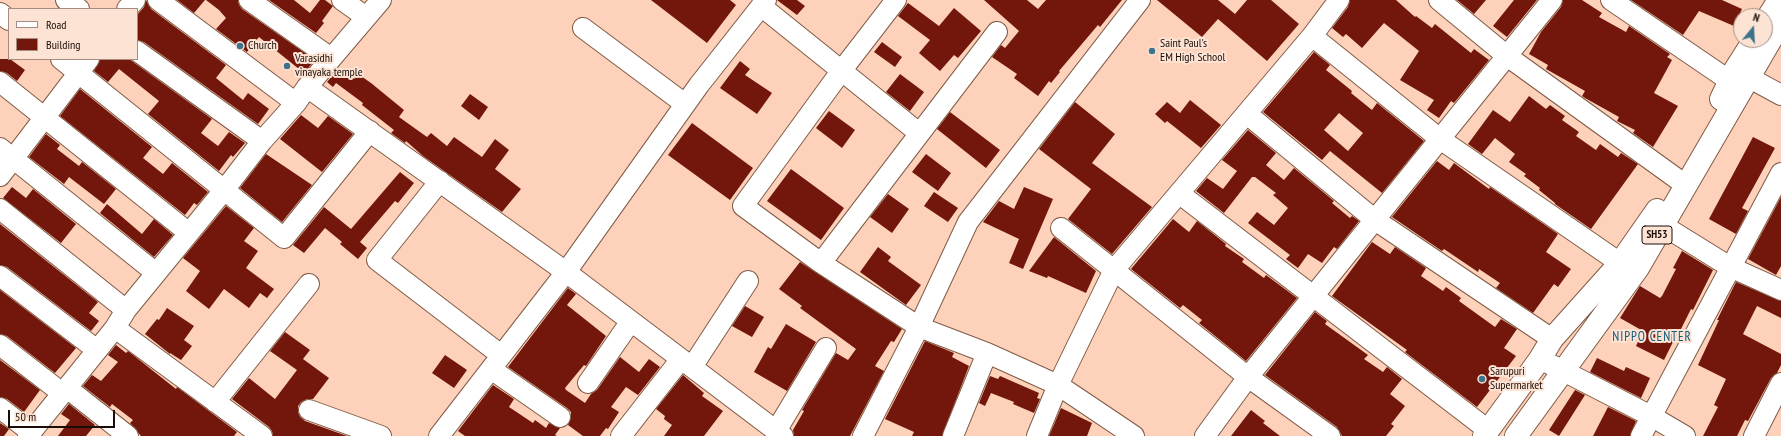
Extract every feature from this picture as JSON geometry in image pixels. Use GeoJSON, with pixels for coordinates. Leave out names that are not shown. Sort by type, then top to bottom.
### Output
{"type":"FeatureCollection","features":[{"type":"Feature","properties":{"kind":"main road"},"geometry":{"type":"LineString","coordinates":[[1773,9],[1779,0]]}},
{"type":"Feature","properties":{"kind":"main road","name":"SH53"},"geometry":{"type":"LineString","coordinates":[[1516,436],[1638,268],[1657,222],[1738,76],[1781,22]]}},
{"type":"Feature","properties":{"kind":"main road","name":"SH53"},"geometry":{"type":"LineString","coordinates":[[1486,433],[1540,359],[1552,339],[1657,222],[1738,76],[1750,48]]}},
{"type":"Feature","properties":{"kind":"street"},"geometry":{"type":"LineString","coordinates":[[66,0],[78,8]]}},
{"type":"Feature","properties":{"kind":"street"},"geometry":{"type":"LineString","coordinates":[[128,8],[135,0]]}},
{"type":"Feature","properties":{"kind":"street"},"geometry":{"type":"LineString","coordinates":[[158,0],[296,103]]}},
{"type":"Feature","properties":{"kind":"street"},"geometry":{"type":"LineString","coordinates":[[249,0],[331,58]]}},
{"type":"Feature","properties":{"kind":"street"},"geometry":{"type":"LineString","coordinates":[[342,0],[366,17]]}},
{"type":"Feature","properties":{"kind":"street"},"geometry":{"type":"LineString","coordinates":[[0,408],[30,434],[115,328],[126,310],[225,189],[262,141],[296,103],[307,86],[381,0]]}},
{"type":"Feature","properties":{"kind":"street"},"geometry":{"type":"LineString","coordinates":[[896,0],[842,70],[743,206],[821,264],[919,327],[987,353],[1058,385],[1134,436]]}},
{"type":"Feature","properties":{"kind":"street"},"geometry":{"type":"LineString","coordinates":[[862,436],[919,327],[968,222],[1140,0]]}},
{"type":"Feature","properties":{"kind":"street"},"geometry":{"type":"LineString","coordinates":[[1037,436],[1058,385],[1114,270],[1180,194],[1312,36],[1339,0]]}},
{"type":"Feature","properties":{"kind":"street"},"geometry":{"type":"LineString","coordinates":[[1439,0],[1507,56],[1680,181]]}},
{"type":"Feature","properties":{"kind":"street"},"geometry":{"type":"LineString","coordinates":[[1205,436],[1248,377],[1552,0]]}},
{"type":"Feature","properties":{"kind":"street"},"geometry":{"type":"LineString","coordinates":[[1611,0],[1738,76],[1781,95]]}},
{"type":"Feature","properties":{"kind":"street"},"geometry":{"type":"LineString","coordinates":[[439,436],[566,272],[684,104],[764,3],[842,70],[920,133]]}},
{"type":"Feature","properties":{"kind":"street"},"geometry":{"type":"LineString","coordinates":[[0,13],[8,19]]}},
{"type":"Feature","properties":{"kind":"street"},"geometry":{"type":"LineString","coordinates":[[583,28],[684,104]]}},
{"type":"Feature","properties":{"kind":"street"},"geometry":{"type":"LineString","coordinates":[[821,264],[997,32]]}},
{"type":"Feature","properties":{"kind":"street"},"geometry":{"type":"LineString","coordinates":[[1312,36],[1440,139],[1620,263]]}},
{"type":"Feature","properties":{"kind":"street"},"geometry":{"type":"LineString","coordinates":[[138,52],[262,141]]}},
{"type":"Feature","properties":{"kind":"street"},"geometry":{"type":"LineString","coordinates":[[64,60],[84,66],[225,189],[284,238],[370,131]]}},
{"type":"Feature","properties":{"kind":"street"},"geometry":{"type":"LineString","coordinates":[[0,176],[7,153],[45,118],[84,66]]}},
{"type":"Feature","properties":{"kind":"street"},"geometry":{"type":"LineString","coordinates":[[0,82],[189,233]]}},
{"type":"Feature","properties":{"kind":"street"},"geometry":{"type":"LineString","coordinates":[[307,86],[566,272],[780,433],[826,348]]}},
{"type":"Feature","properties":{"kind":"street"},"geometry":{"type":"LineString","coordinates":[[1247,114],[1375,220],[1552,339]]}},
{"type":"Feature","properties":{"kind":"street"},"geometry":{"type":"LineString","coordinates":[[7,153],[156,273]]}},
{"type":"Feature","properties":{"kind":"street"},"geometry":{"type":"LineString","coordinates":[[1641,436],[1781,173]]}},
{"type":"Feature","properties":{"kind":"street"},"geometry":{"type":"LineString","coordinates":[[440,181],[377,260],[560,417]]}},
{"type":"Feature","properties":{"kind":"street"},"geometry":{"type":"LineString","coordinates":[[1180,194],[1314,296],[1486,433]]}},
{"type":"Feature","properties":{"kind":"street"},"geometry":{"type":"LineString","coordinates":[[0,209],[126,310]]}},
{"type":"Feature","properties":{"kind":"street"},"geometry":{"type":"LineString","coordinates":[[1657,222],[1730,267],[1781,290]]}},
{"type":"Feature","properties":{"kind":"street"},"geometry":{"type":"LineString","coordinates":[[1061,228],[1248,377],[1330,436]]}},
{"type":"Feature","properties":{"kind":"street"},"geometry":{"type":"LineString","coordinates":[[0,276],[97,350]]}},
{"type":"Feature","properties":{"kind":"street"},"geometry":{"type":"LineString","coordinates":[[621,436],[687,363],[748,281]]}},
{"type":"Feature","properties":{"kind":"street"},"geometry":{"type":"LineString","coordinates":[[215,402],[309,284]]}},
{"type":"Feature","properties":{"kind":"street"},"geometry":{"type":"LineString","coordinates":[[588,383],[631,321]]}},
{"type":"Feature","properties":{"kind":"street"},"geometry":{"type":"LineString","coordinates":[[115,328],[262,436]]}},
{"type":"Feature","properties":{"kind":"street"},"geometry":{"type":"LineString","coordinates":[[0,345],[128,436]]}},
{"type":"Feature","properties":{"kind":"street"},"geometry":{"type":"LineString","coordinates":[[953,436],[987,353]]}},
{"type":"Feature","properties":{"kind":"street"},"geometry":{"type":"LineString","coordinates":[[1540,359],[1651,416],[1685,436]]}},
{"type":"Feature","properties":{"kind":"street"},"geometry":{"type":"LineString","coordinates":[[1754,436],[1781,383]]}},
{"type":"Feature","properties":{"kind":"street"},"geometry":{"type":"LineString","coordinates":[[310,410],[381,436]]}},
{"type":"Feature","properties":{"kind":"building"},"geometry":{"type":"Polygon","coordinates":[[[146,0],[151,9],[226,65],[216,78],[243,100],[248,93],[269,109],[258,124],[144,42],[138,40],[138,14],[144,7],[146,0]]]}},
{"type":"Feature","properties":{"kind":"building"},"geometry":{"type":"Polygon","coordinates":[[[177,0],[205,0],[194,13],[177,0]]]}},
{"type":"Feature","properties":{"kind":"building"},"geometry":{"type":"Polygon","coordinates":[[[206,0],[238,0],[242,9],[315,60],[304,73],[259,37],[247,52],[216,29],[226,18],[219,10],[206,0]]]}},
{"type":"Feature","properties":{"kind":"building"},"geometry":{"type":"Polygon","coordinates":[[[269,0],[294,0],[310,13],[320,0],[325,0],[333,6],[322,21],[324,23],[316,33],[269,0]]]}},
{"type":"Feature","properties":{"kind":"building"},"geometry":{"type":"Polygon","coordinates":[[[651,0],[730,0],[736,5],[707,43],[651,0]]]}},
{"type":"Feature","properties":{"kind":"building"},"geometry":{"type":"Polygon","coordinates":[[[777,0],[797,0],[805,6],[797,15],[777,0]]]}},
{"type":"Feature","properties":{"kind":"building"},"geometry":{"type":"Polygon","coordinates":[[[984,0],[1027,0],[1038,9],[1046,0],[1122,0],[1100,27],[1098,25],[1059,71],[1060,72],[1051,83],[1049,81],[1038,96],[1014,78],[1017,74],[992,57],[1001,45],[1005,48],[1019,31],[984,0]]]}},
{"type":"Feature","properties":{"kind":"building"},"geometry":{"type":"Polygon","coordinates":[[[1157,0],[1218,0],[1235,14],[1247,0],[1271,0],[1299,24],[1267,61],[1218,19],[1202,37],[1157,0]]]}},
{"type":"Feature","properties":{"kind":"building"},"geometry":{"type":"Polygon","coordinates":[[[1350,0],[1396,0],[1415,17],[1416,16],[1432,28],[1435,24],[1471,53],[1474,49],[1489,60],[1454,103],[1451,101],[1439,118],[1427,110],[1434,100],[1400,80],[1419,51],[1384,23],[1362,48],[1346,34],[1343,37],[1332,28],[1348,7],[1350,0]]]}},
{"type":"Feature","properties":{"kind":"building"},"geometry":{"type":"Polygon","coordinates":[[[1457,0],[1486,0],[1474,14],[1457,0]]]}},
{"type":"Feature","properties":{"kind":"building"},"geometry":{"type":"Polygon","coordinates":[[[1514,0],[1537,0],[1507,37],[1493,26],[1514,0]]]}},
{"type":"Feature","properties":{"kind":"building"},"geometry":{"type":"Polygon","coordinates":[[[1563,0],[1582,0],[1602,13],[1599,17],[1626,32],[1629,26],[1670,54],[1667,57],[1672,60],[1654,93],[1678,106],[1653,147],[1633,133],[1635,130],[1617,121],[1619,117],[1582,96],[1585,91],[1546,69],[1548,65],[1529,54],[1541,32],[1561,7],[1563,0]]]}},
{"type":"Feature","properties":{"kind":"building"},"geometry":{"type":"Polygon","coordinates":[[[1631,0],[1722,0],[1740,8],[1733,8],[1733,26],[1699,11],[1683,35],[1631,0]]]}},
{"type":"Feature","properties":{"kind":"building"},"geometry":{"type":"Polygon","coordinates":[[[908,3],[939,26],[954,8],[981,31],[958,58],[954,55],[940,71],[919,53],[930,40],[898,16],[908,3]]]}},
{"type":"Feature","properties":{"kind":"building"},"geometry":{"type":"Polygon","coordinates":[[[882,42],[902,57],[895,67],[874,52],[882,42]]]}},
{"type":"Feature","properties":{"kind":"building"},"geometry":{"type":"Polygon","coordinates":[[[1314,52],[1330,65],[1326,70],[1352,91],[1351,93],[1372,110],[1377,103],[1424,141],[1382,193],[1330,151],[1322,160],[1263,112],[1314,52]],[[1339,113],[1324,130],[1348,151],[1363,133],[1339,113]]]}},
{"type":"Feature","properties":{"kind":"building"},"geometry":{"type":"Polygon","coordinates":[[[0,59],[11,60],[25,70],[17,81],[7,73],[0,71],[0,59]]]}},
{"type":"Feature","properties":{"kind":"building"},"geometry":{"type":"Polygon","coordinates":[[[100,60],[130,60],[212,119],[201,133],[218,146],[229,132],[245,143],[233,157],[231,155],[219,171],[148,114],[159,101],[119,69],[108,82],[94,71],[100,60]]]}},
{"type":"Feature","properties":{"kind":"building"},"geometry":{"type":"Polygon","coordinates":[[[740,61],[750,69],[745,75],[772,93],[757,114],[720,88],[740,61]]]}},
{"type":"Feature","properties":{"kind":"building"},"geometry":{"type":"Polygon","coordinates":[[[339,68],[354,79],[358,74],[371,83],[404,110],[399,117],[427,137],[431,133],[447,146],[454,137],[482,157],[495,139],[509,150],[495,169],[521,189],[502,212],[423,156],[406,141],[405,143],[391,133],[394,130],[362,105],[363,103],[336,83],[333,87],[327,82],[339,68]]]}},
{"type":"Feature","properties":{"kind":"building"},"geometry":{"type":"Polygon","coordinates":[[[900,74],[924,92],[910,111],[886,92],[900,74]]]}},
{"type":"Feature","properties":{"kind":"building"},"geometry":{"type":"Polygon","coordinates":[[[80,89],[152,147],[143,158],[163,174],[172,163],[208,192],[197,205],[194,203],[185,215],[60,116],[80,89]]]}},
{"type":"Feature","properties":{"kind":"building"},"geometry":{"type":"Polygon","coordinates":[[[470,94],[488,107],[479,120],[461,106],[470,94]]]}},
{"type":"Feature","properties":{"kind":"building"},"geometry":{"type":"Polygon","coordinates":[[[1529,96],[1546,109],[1550,105],[1565,116],[1562,120],[1579,132],[1576,136],[1596,150],[1600,144],[1618,157],[1621,153],[1638,164],[1591,229],[1555,204],[1539,190],[1540,188],[1524,176],[1526,174],[1509,162],[1515,154],[1495,138],[1482,154],[1468,144],[1493,110],[1510,122],[1529,96]]]}},
{"type":"Feature","properties":{"kind":"building"},"geometry":{"type":"Polygon","coordinates":[[[1190,100],[1221,125],[1201,148],[1167,121],[1165,123],[1155,114],[1167,102],[1180,113],[1190,100]]]}},
{"type":"Feature","properties":{"kind":"building"},"geometry":{"type":"Polygon","coordinates":[[[1075,102],[1115,134],[1092,163],[1152,207],[1112,254],[1068,219],[1091,189],[1039,149],[1075,102]]]}},
{"type":"Feature","properties":{"kind":"building"},"geometry":{"type":"Polygon","coordinates":[[[829,111],[855,130],[842,148],[816,128],[829,111]]]}},
{"type":"Feature","properties":{"kind":"building"},"geometry":{"type":"Polygon","coordinates":[[[950,112],[1000,150],[986,168],[937,129],[950,112]]]}},
{"type":"Feature","properties":{"kind":"building"},"geometry":{"type":"Polygon","coordinates":[[[301,115],[318,128],[328,116],[353,134],[322,172],[280,139],[301,115]]]}},
{"type":"Feature","properties":{"kind":"building"},"geometry":{"type":"Polygon","coordinates":[[[692,123],[753,168],[730,200],[668,155],[692,123]]]}},
{"type":"Feature","properties":{"kind":"building"},"geometry":{"type":"Polygon","coordinates":[[[1248,130],[1276,153],[1266,165],[1284,180],[1294,168],[1334,201],[1332,203],[1350,218],[1352,216],[1359,221],[1337,249],[1334,247],[1322,263],[1308,254],[1298,268],[1286,259],[1290,255],[1248,223],[1257,212],[1274,225],[1288,208],[1273,195],[1276,193],[1255,177],[1252,177],[1224,213],[1196,191],[1207,178],[1223,189],[1237,171],[1222,160],[1248,130]]]}},
{"type":"Feature","properties":{"kind":"building"},"geometry":{"type":"Polygon","coordinates":[[[46,134],[60,145],[57,149],[79,166],[82,162],[116,189],[104,204],[69,177],[64,184],[29,157],[46,134]]]}},
{"type":"Feature","properties":{"kind":"building"},"geometry":{"type":"Polygon","coordinates":[[[1753,137],[1775,148],[1742,208],[1748,211],[1736,234],[1709,219],[1753,137]]]}},
{"type":"Feature","properties":{"kind":"building"},"geometry":{"type":"Polygon","coordinates":[[[266,154],[312,185],[282,222],[240,188],[266,154]]]}},
{"type":"Feature","properties":{"kind":"building"},"geometry":{"type":"Polygon","coordinates":[[[926,154],[951,173],[938,191],[912,172],[926,154]]]}},
{"type":"Feature","properties":{"kind":"building"},"geometry":{"type":"Polygon","coordinates":[[[1437,161],[1449,170],[1454,163],[1489,189],[1490,187],[1558,234],[1546,252],[1571,269],[1558,287],[1554,284],[1533,313],[1496,288],[1500,283],[1479,269],[1478,272],[1444,249],[1442,251],[1392,217],[1437,161]]]}},
{"type":"Feature","properties":{"kind":"building"},"geometry":{"type":"Polygon","coordinates":[[[791,169],[844,208],[821,240],[767,201],[791,169]]]}},
{"type":"Feature","properties":{"kind":"building"},"geometry":{"type":"Polygon","coordinates":[[[400,172],[414,183],[398,203],[395,201],[360,242],[367,248],[358,259],[340,244],[342,242],[325,228],[304,253],[293,245],[324,207],[351,229],[400,172]]]}},
{"type":"Feature","properties":{"kind":"building"},"geometry":{"type":"Polygon","coordinates":[[[12,187],[26,198],[33,189],[76,224],[61,243],[3,198],[12,187]]]}},
{"type":"Feature","properties":{"kind":"building"},"geometry":{"type":"Polygon","coordinates":[[[1024,187],[1053,199],[1023,269],[1009,263],[1019,239],[983,222],[999,201],[1014,209],[1024,187]]]}},
{"type":"Feature","properties":{"kind":"building"},"geometry":{"type":"Polygon","coordinates":[[[934,192],[958,208],[948,222],[924,206],[934,192]]]}},
{"type":"Feature","properties":{"kind":"building"},"geometry":{"type":"Polygon","coordinates":[[[888,194],[909,209],[892,233],[870,217],[888,194]]]}},
{"type":"Feature","properties":{"kind":"building"},"geometry":{"type":"Polygon","coordinates":[[[1781,197],[1781,266],[1776,275],[1748,259],[1781,197]]]}},
{"type":"Feature","properties":{"kind":"building"},"geometry":{"type":"Polygon","coordinates":[[[107,204],[142,234],[154,219],[173,235],[154,257],[100,213],[107,204]]]}},
{"type":"Feature","properties":{"kind":"building"},"geometry":{"type":"Polygon","coordinates":[[[226,206],[254,228],[244,241],[258,251],[246,268],[274,289],[267,298],[260,293],[249,308],[224,289],[209,309],[186,291],[200,271],[183,258],[226,206]]]}},
{"type":"Feature","properties":{"kind":"building"},"geometry":{"type":"Polygon","coordinates":[[[1173,219],[1189,232],[1197,221],[1226,244],[1225,246],[1244,259],[1242,262],[1264,278],[1266,275],[1297,298],[1246,361],[1199,323],[1202,320],[1183,305],[1180,308],[1131,269],[1173,219]]]}},
{"type":"Feature","properties":{"kind":"building"},"geometry":{"type":"Polygon","coordinates":[[[0,224],[98,302],[89,313],[99,321],[91,331],[7,267],[0,265],[0,224]]]}},
{"type":"Feature","properties":{"kind":"building"},"geometry":{"type":"Polygon","coordinates":[[[1054,237],[1096,271],[1086,293],[1048,276],[1047,278],[1029,271],[1054,237]]]}},
{"type":"Feature","properties":{"kind":"building"},"geometry":{"type":"Polygon","coordinates":[[[1372,242],[1390,254],[1395,247],[1426,268],[1421,276],[1443,291],[1446,287],[1461,298],[1459,301],[1495,327],[1501,319],[1517,329],[1504,348],[1516,356],[1477,407],[1405,352],[1407,350],[1332,296],[1372,242]]]}},
{"type":"Feature","properties":{"kind":"building"},"geometry":{"type":"Polygon","coordinates":[[[878,247],[891,257],[888,261],[921,285],[906,305],[860,272],[878,247]]]}},
{"type":"Feature","properties":{"kind":"building"},"geometry":{"type":"Polygon","coordinates":[[[1682,251],[1713,270],[1693,310],[1691,309],[1664,360],[1636,346],[1643,331],[1620,318],[1640,286],[1660,298],[1662,296],[1676,269],[1673,268],[1682,251]]]}},
{"type":"Feature","properties":{"kind":"building"},"geometry":{"type":"Polygon","coordinates":[[[800,262],[902,329],[894,342],[891,341],[875,366],[884,371],[850,436],[794,436],[793,430],[804,411],[802,410],[836,353],[848,360],[856,349],[800,308],[802,306],[779,289],[800,262]]]}},
{"type":"Feature","properties":{"kind":"building"},"geometry":{"type":"Polygon","coordinates":[[[1736,282],[1781,301],[1781,318],[1757,306],[1743,334],[1781,354],[1781,365],[1777,373],[1771,378],[1748,421],[1745,420],[1737,436],[1703,436],[1718,407],[1714,405],[1726,379],[1698,365],[1719,320],[1717,320],[1736,282]]]}},
{"type":"Feature","properties":{"kind":"building"},"geometry":{"type":"Polygon","coordinates":[[[568,288],[576,294],[567,305],[606,336],[586,366],[584,365],[565,388],[566,390],[585,403],[591,394],[597,390],[620,357],[639,372],[649,359],[660,367],[638,395],[626,387],[611,407],[619,412],[608,429],[606,428],[600,436],[583,436],[568,425],[571,418],[571,412],[567,408],[508,367],[568,288]]]}},
{"type":"Feature","properties":{"kind":"building"},"geometry":{"type":"Polygon","coordinates":[[[0,290],[76,348],[55,373],[7,336],[0,334],[0,290]]]}},
{"type":"Feature","properties":{"kind":"building"},"geometry":{"type":"Polygon","coordinates":[[[745,306],[764,317],[752,337],[732,326],[745,306]]]}},
{"type":"Feature","properties":{"kind":"building"},"geometry":{"type":"Polygon","coordinates":[[[167,308],[194,326],[184,340],[192,346],[181,360],[170,354],[145,334],[157,319],[159,320],[167,308]]]}},
{"type":"Feature","properties":{"kind":"building"},"geometry":{"type":"Polygon","coordinates":[[[1315,312],[1327,321],[1325,324],[1368,355],[1364,359],[1383,372],[1387,367],[1402,379],[1390,394],[1405,406],[1391,424],[1394,426],[1386,436],[1342,436],[1337,427],[1265,375],[1315,312]]]}},
{"type":"Feature","properties":{"kind":"building"},"geometry":{"type":"Polygon","coordinates":[[[786,324],[816,342],[787,391],[754,372],[768,347],[771,349],[786,324]]]}},
{"type":"Feature","properties":{"kind":"building"},"geometry":{"type":"Polygon","coordinates":[[[285,332],[310,350],[303,359],[329,378],[313,399],[307,399],[301,402],[298,406],[300,417],[305,421],[347,436],[273,436],[269,427],[232,399],[249,378],[275,399],[297,370],[270,351],[285,332]]]}},
{"type":"Feature","properties":{"kind":"building"},"geometry":{"type":"Polygon","coordinates":[[[925,341],[954,353],[952,357],[969,366],[942,436],[912,436],[914,432],[885,419],[925,341]]]}},
{"type":"Feature","properties":{"kind":"building"},"geometry":{"type":"Polygon","coordinates":[[[116,345],[126,353],[128,351],[176,389],[177,387],[237,432],[234,436],[141,436],[130,423],[133,420],[112,404],[110,407],[83,386],[92,375],[101,381],[118,362],[108,355],[116,345]]]}},
{"type":"Feature","properties":{"kind":"building"},"geometry":{"type":"Polygon","coordinates":[[[445,355],[467,370],[454,388],[432,373],[445,355]]]}},
{"type":"Feature","properties":{"kind":"building"},"geometry":{"type":"Polygon","coordinates":[[[1597,358],[1624,371],[1626,367],[1650,378],[1641,398],[1590,372],[1597,358]]]}},
{"type":"Feature","properties":{"kind":"building"},"geometry":{"type":"Polygon","coordinates":[[[0,360],[40,390],[24,412],[7,399],[0,397],[0,360]]]}},
{"type":"Feature","properties":{"kind":"building"},"geometry":{"type":"Polygon","coordinates":[[[683,375],[704,393],[702,396],[723,411],[704,436],[664,436],[672,425],[664,419],[665,416],[656,409],[683,375]]]}},
{"type":"Feature","properties":{"kind":"building"},"geometry":{"type":"Polygon","coordinates":[[[990,376],[998,379],[1000,376],[1039,393],[1037,398],[1040,399],[1034,413],[1013,404],[1014,402],[991,393],[985,406],[979,403],[990,376]]]}},
{"type":"Feature","properties":{"kind":"building"},"geometry":{"type":"Polygon","coordinates":[[[493,385],[514,399],[509,407],[533,423],[535,420],[546,428],[549,423],[560,428],[555,435],[557,436],[465,436],[458,431],[493,385]]]}},
{"type":"Feature","properties":{"kind":"building"},"geometry":{"type":"Polygon","coordinates":[[[1575,390],[1585,395],[1559,436],[1549,430],[1575,390]]]}},
{"type":"Feature","properties":{"kind":"building"},"geometry":{"type":"Polygon","coordinates":[[[69,404],[95,425],[86,436],[58,436],[70,420],[61,414],[69,404]]]}},
{"type":"Feature","properties":{"kind":"building"},"geometry":{"type":"Polygon","coordinates":[[[1608,407],[1636,421],[1630,436],[1593,436],[1608,407]]]}},
{"type":"Feature","properties":{"kind":"building"},"geometry":{"type":"Polygon","coordinates":[[[1061,408],[1092,423],[1087,436],[1049,436],[1061,408]]]}},
{"type":"Feature","properties":{"kind":"building"},"geometry":{"type":"Polygon","coordinates":[[[1251,410],[1265,421],[1263,423],[1280,436],[1231,436],[1251,410]]]}},
{"type":"Feature","properties":{"kind":"building"},"geometry":{"type":"Polygon","coordinates":[[[0,423],[9,429],[4,436],[0,436],[0,423]]]}},
{"type":"Feature","properties":{"kind":"place","name":"Church"},"geometry":{"type":"Point","coordinates":[240,46]}},
{"type":"Feature","properties":{"kind":"place","name":"Saint Paul's EM High School"},"geometry":{"type":"Point","coordinates":[1152,51]}},
{"type":"Feature","properties":{"kind":"place","name":"Varasidhi vinayaka temple"},"geometry":{"type":"Point","coordinates":[287,66]}},
{"type":"Feature","properties":{"kind":"place","name":"Sarupuri Supermarket"},"geometry":{"type":"Point","coordinates":[1482,379]}},
{"type":"Feature","properties":{"kind":"district","name":"NIPPO CENTER"},"geometry":{"type":"Point","coordinates":[1652,337]}}]}
